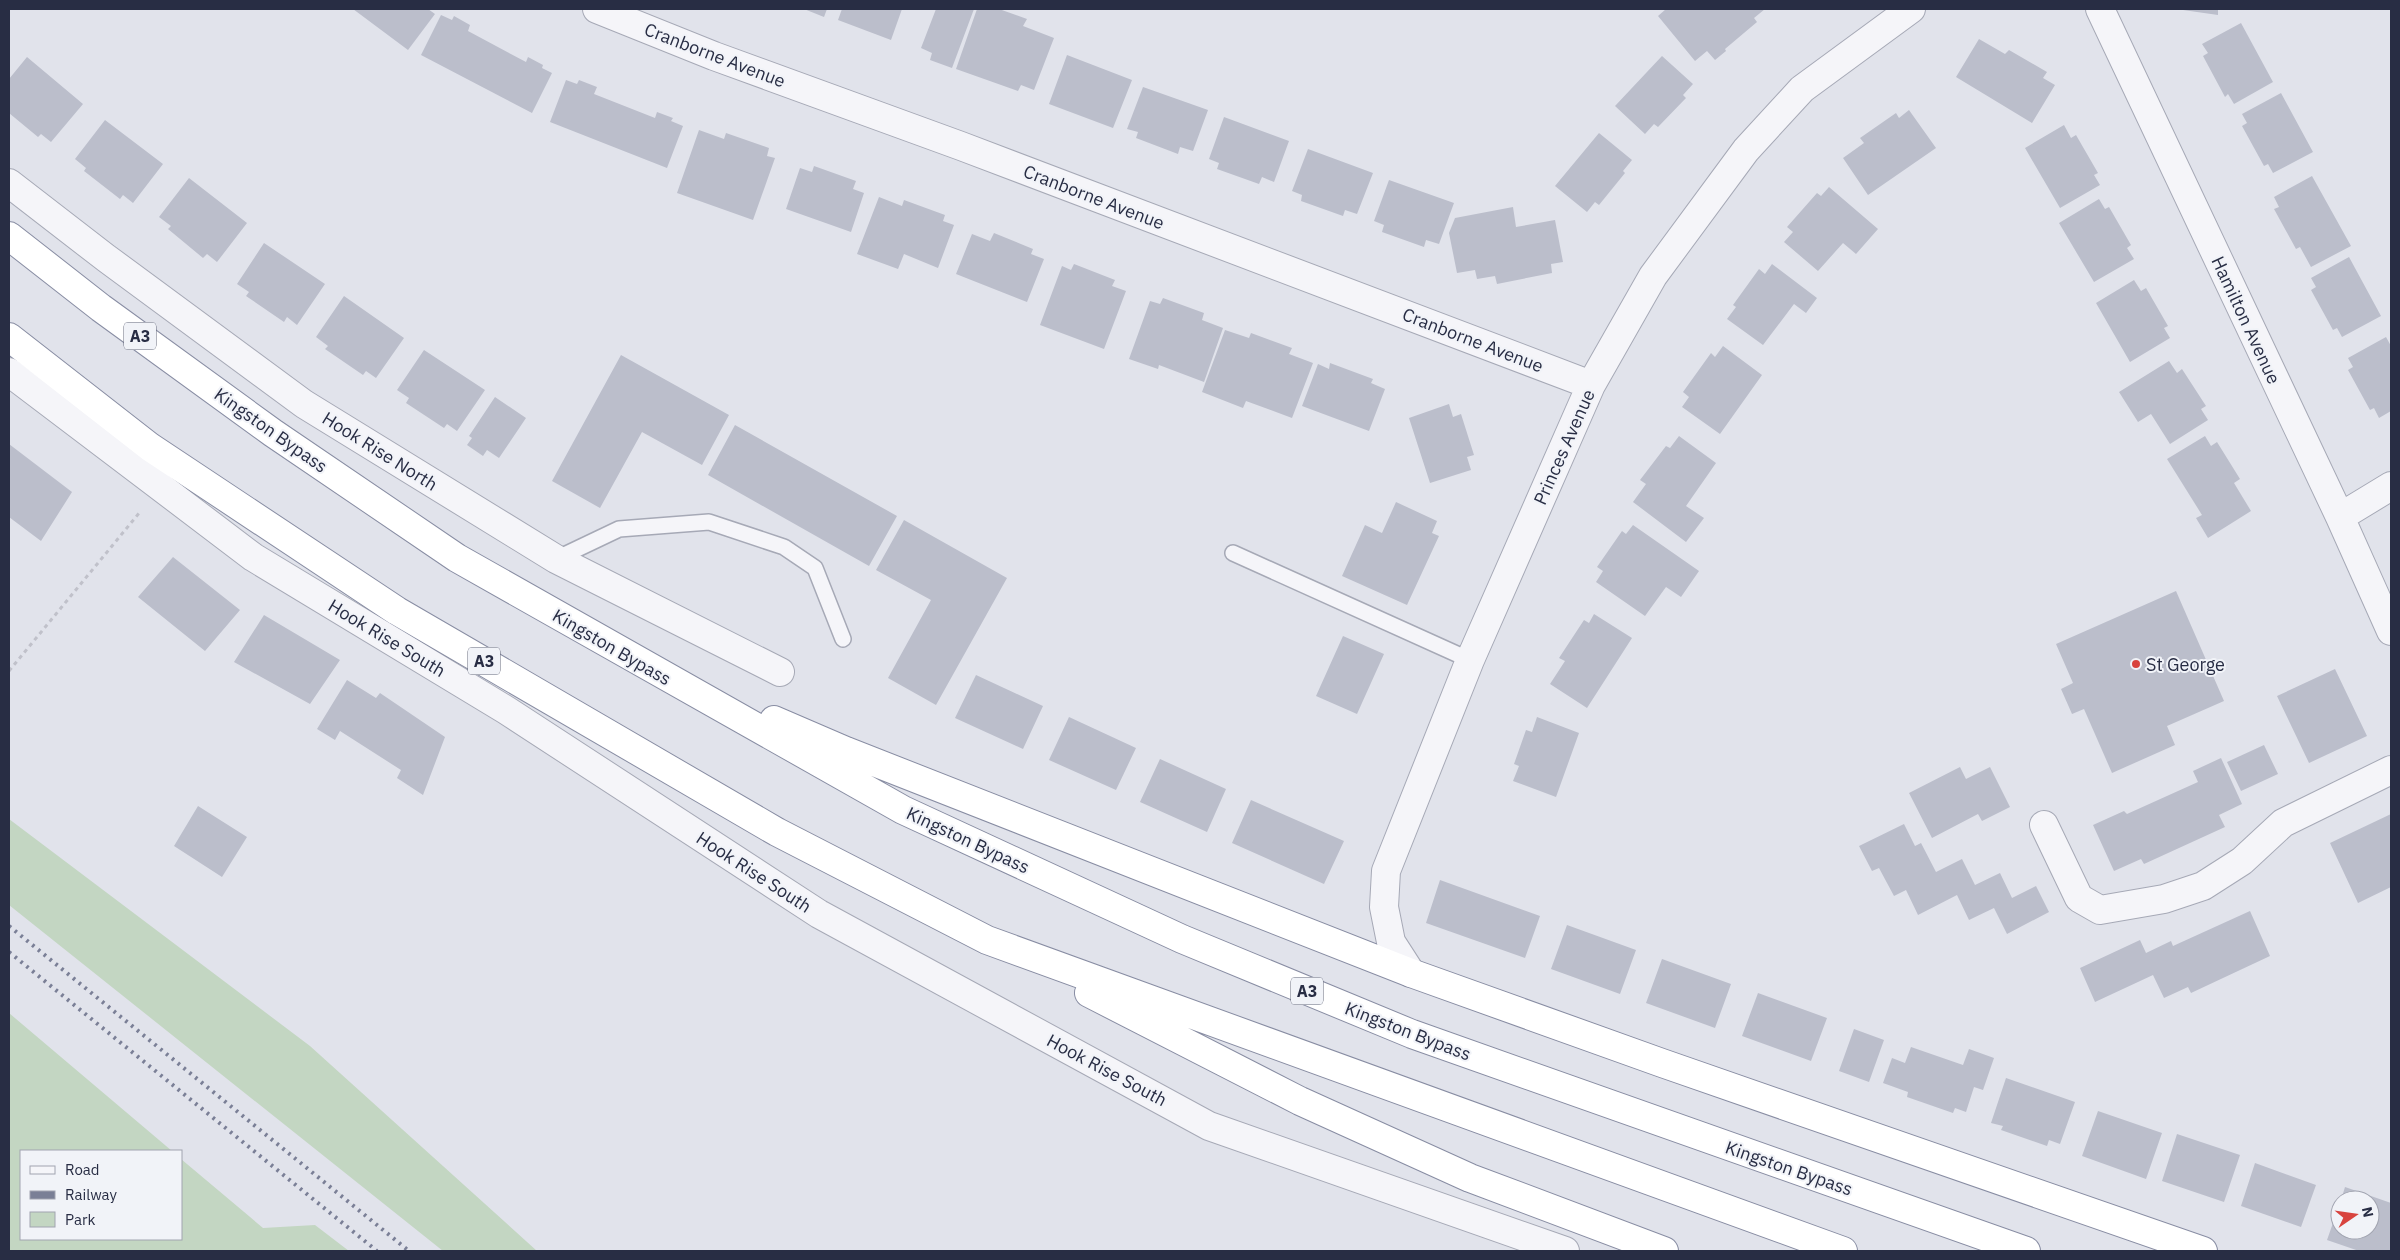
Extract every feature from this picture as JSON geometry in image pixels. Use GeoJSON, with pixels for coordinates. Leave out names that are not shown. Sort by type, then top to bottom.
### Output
{"type":"FeatureCollection","features":[{"type":"Feature","properties":{"kind":"highway","name":"Kingston Bypass"},"geometry":{"type":"LineString","coordinates":[[9,236],[101,308],[273,433],[457,558],[622,653],[903,810],[1182,939],[1412,1034],[2026,1251]]}},
{"type":"Feature","properties":{"kind":"highway","name":"A3"},"geometry":{"type":"LineString","coordinates":[[9,337],[150,447],[397,611],[777,832],[988,940],[1843,1251]]}},
{"type":"Feature","properties":{"kind":"highway"},"geometry":{"type":"LineString","coordinates":[[622,653],[846,751],[1411,973],[1662,1063],[2203,1251]]}},
{"type":"Feature","properties":{"kind":"highway"},"geometry":{"type":"LineString","coordinates":[[988,940],[1300,1101],[1470,1178],[1664,1251]]}},
{"type":"Feature","properties":{"kind":"street","name":"Cranborne Avenue"},"geometry":{"type":"LineString","coordinates":[[597,9],[714,56],[961,146],[1591,385]]}},
{"type":"Feature","properties":{"kind":"street","name":"Princes Avenue"},"geometry":{"type":"LineString","coordinates":[[1411,973],[1391,942],[1384,907],[1386,871],[1470,660],[1591,385],[1653,276],[1746,150],[1802,89],[1911,9]]}},
{"type":"Feature","properties":{"kind":"street","name":"Hamilton Avenue"},"geometry":{"type":"LineString","coordinates":[[2100,9],[2340,517],[2391,631]]}},
{"type":"Feature","properties":{"kind":"street","name":"Hook Rise North"},"geometry":{"type":"LineString","coordinates":[[9,183],[106,258],[304,404],[556,559],[780,672]]}},
{"type":"Feature","properties":{"kind":"street","name":"Hook Rise South"},"geometry":{"type":"LineString","coordinates":[[9,372],[253,557],[506,710],[819,914],[1209,1126],[1565,1251]]}},
{"type":"Feature","properties":{"kind":"street"},"geometry":{"type":"LineString","coordinates":[[2340,517],[2391,486]]}},
{"type":"Feature","properties":{"kind":"street"},"geometry":{"type":"LineString","coordinates":[[2044,825],[2079,898],[2100,910],[2164,899],[2203,886],[2242,861],[2283,823],[2391,770]]}},
{"type":"Feature","properties":{"kind":"lane"},"geometry":{"type":"LineString","coordinates":[[556,559],[619,529],[709,522],[784,547],[815,568],[843,639]]}},
{"type":"Feature","properties":{"kind":"lane"},"geometry":{"type":"LineString","coordinates":[[1233,553],[1470,660]]}},
{"type":"Feature","properties":{"kind":"path"},"geometry":{"type":"LineString","coordinates":[[9,671],[161,486]]}},
{"type":"Feature","properties":{"kind":"green space"},"geometry":{"type":"Polygon","coordinates":[[[9,819],[310,1046],[537,1251],[443,1251],[9,905],[9,819]]]}},
{"type":"Feature","properties":{"kind":"green space"},"geometry":{"type":"Polygon","coordinates":[[[9,1013],[171,1150],[20,1150],[20,1240],[182,1240],[182,1160],[263,1228],[315,1225],[349,1251],[9,1251],[9,1013]]]}},
{"type":"Feature","properties":{"kind":"building"},"geometry":{"type":"Polygon","coordinates":[[[353,9],[428,9],[435,14],[408,50],[353,9]]]}},
{"type":"Feature","properties":{"kind":"building"},"geometry":{"type":"Polygon","coordinates":[[[804,9],[827,9],[824,17],[804,9]]]}},
{"type":"Feature","properties":{"kind":"building"},"geometry":{"type":"Polygon","coordinates":[[[842,9],[902,9],[891,40],[838,20],[842,9]]]}},
{"type":"Feature","properties":{"kind":"building"},"geometry":{"type":"Polygon","coordinates":[[[936,9],[974,9],[952,68],[930,60],[932,53],[921,48],[936,9]]]}},
{"type":"Feature","properties":{"kind":"building"},"geometry":{"type":"Polygon","coordinates":[[[977,9],[999,9],[1027,19],[1023,26],[1054,38],[1034,90],[1021,85],[1018,91],[956,69],[977,9]]]}},
{"type":"Feature","properties":{"kind":"building"},"geometry":{"type":"Polygon","coordinates":[[[1666,9],[1765,9],[1754,18],[1757,22],[1715,60],[1707,51],[1695,61],[1658,16],[1666,9]]]}},
{"type":"Feature","properties":{"kind":"building"},"geometry":{"type":"Polygon","coordinates":[[[2176,9],[2218,9],[2218,15],[2176,9]]]}},
{"type":"Feature","properties":{"kind":"building"},"geometry":{"type":"Polygon","coordinates":[[[441,15],[452,20],[454,16],[470,25],[468,31],[526,62],[528,57],[543,65],[542,68],[552,73],[532,113],[421,55],[441,15]]]}},
{"type":"Feature","properties":{"kind":"building"},"geometry":{"type":"Polygon","coordinates":[[[2241,23],[2273,82],[2234,104],[2228,94],[2225,97],[2203,56],[2208,53],[2202,44],[2241,23]]]}},
{"type":"Feature","properties":{"kind":"building"},"geometry":{"type":"Polygon","coordinates":[[[1979,39],[2005,54],[2009,50],[2047,72],[2043,78],[2055,85],[2032,123],[1956,77],[1979,39]]]}},
{"type":"Feature","properties":{"kind":"building"},"geometry":{"type":"Polygon","coordinates":[[[1067,55],[1132,80],[1113,128],[1049,104],[1067,55]]]}},
{"type":"Feature","properties":{"kind":"building"},"geometry":{"type":"Polygon","coordinates":[[[1662,56],[1693,84],[1683,95],[1686,98],[1658,127],[1654,124],[1645,134],[1615,106],[1662,56]]]}},
{"type":"Feature","properties":{"kind":"building"},"geometry":{"type":"Polygon","coordinates":[[[27,57],[83,104],[51,142],[41,134],[38,137],[9,113],[9,79],[27,57]]]}},
{"type":"Feature","properties":{"kind":"building"},"geometry":{"type":"Polygon","coordinates":[[[566,80],[577,84],[579,80],[597,87],[594,94],[655,118],[657,112],[673,118],[671,121],[683,126],[667,168],[550,122],[566,80]]]}},
{"type":"Feature","properties":{"kind":"building"},"geometry":{"type":"Polygon","coordinates":[[[1143,87],[1208,110],[1193,151],[1180,147],[1178,154],[1136,138],[1138,132],[1127,129],[1143,87]]]}},
{"type":"Feature","properties":{"kind":"building"},"geometry":{"type":"Polygon","coordinates":[[[2281,93],[2313,152],[2273,173],[2268,164],[2264,166],[2242,126],[2247,123],[2242,114],[2281,93]]]}},
{"type":"Feature","properties":{"kind":"building"},"geometry":{"type":"Polygon","coordinates":[[[1909,110],[1936,148],[1868,195],[1843,158],[1864,143],[1860,138],[1896,113],[1899,118],[1909,110]]]}},
{"type":"Feature","properties":{"kind":"building"},"geometry":{"type":"Polygon","coordinates":[[[1224,117],[1289,141],[1274,182],[1262,177],[1259,184],[1217,169],[1219,163],[1209,159],[1224,117]]]}},
{"type":"Feature","properties":{"kind":"building"},"geometry":{"type":"Polygon","coordinates":[[[105,120],[163,164],[133,203],[123,195],[120,199],[84,171],[86,168],[75,159],[105,120]]]}},
{"type":"Feature","properties":{"kind":"building"},"geometry":{"type":"Polygon","coordinates":[[[2064,125],[2071,138],[2076,135],[2098,173],[2094,175],[2100,185],[2060,208],[2025,148],[2064,125]]]}},
{"type":"Feature","properties":{"kind":"building"},"geometry":{"type":"Polygon","coordinates":[[[699,130],[724,139],[726,133],[769,148],[767,156],[775,158],[753,220],[677,193],[699,130]]]}},
{"type":"Feature","properties":{"kind":"building"},"geometry":{"type":"Polygon","coordinates":[[[1599,133],[1632,160],[1623,171],[1625,173],[1599,205],[1595,202],[1587,212],[1555,186],[1599,133]]]}},
{"type":"Feature","properties":{"kind":"building"},"geometry":{"type":"Polygon","coordinates":[[[1308,149],[1373,173],[1357,214],[1345,210],[1343,216],[1301,201],[1302,195],[1292,191],[1308,149]]]}},
{"type":"Feature","properties":{"kind":"building"},"geometry":{"type":"Polygon","coordinates":[[[814,166],[856,181],[853,189],[864,193],[851,232],[786,209],[800,168],[812,172],[814,166]]]}},
{"type":"Feature","properties":{"kind":"building"},"geometry":{"type":"Polygon","coordinates":[[[2312,176],[2351,246],[2311,267],[2300,247],[2296,249],[2274,209],[2279,207],[2274,197],[2312,176]]]}},
{"type":"Feature","properties":{"kind":"building"},"geometry":{"type":"Polygon","coordinates":[[[189,178],[247,223],[217,262],[207,254],[203,258],[168,229],[171,226],[159,217],[189,178]]]}},
{"type":"Feature","properties":{"kind":"building"},"geometry":{"type":"Polygon","coordinates":[[[1389,180],[1454,203],[1439,244],[1426,240],[1424,247],[1382,232],[1384,225],[1374,221],[1389,180]]]}},
{"type":"Feature","properties":{"kind":"building"},"geometry":{"type":"Polygon","coordinates":[[[1829,187],[1878,229],[1856,254],[1843,243],[1818,271],[1784,242],[1793,232],[1787,227],[1817,193],[1821,196],[1829,187]]]}},
{"type":"Feature","properties":{"kind":"building"},"geometry":{"type":"Polygon","coordinates":[[[879,197],[902,206],[904,200],[945,215],[943,221],[954,225],[938,268],[904,254],[898,269],[857,254],[879,197]]]}},
{"type":"Feature","properties":{"kind":"building"},"geometry":{"type":"Polygon","coordinates":[[[2099,199],[2105,209],[2109,207],[2131,245],[2127,248],[2134,259],[2094,282],[2059,223],[2099,199]]]}},
{"type":"Feature","properties":{"kind":"building"},"geometry":{"type":"Polygon","coordinates":[[[1513,207],[1516,227],[1555,220],[1563,262],[1551,264],[1552,273],[1497,284],[1495,276],[1477,279],[1475,270],[1457,273],[1449,233],[1455,218],[1513,207]]]}},
{"type":"Feature","properties":{"kind":"building"},"geometry":{"type":"Polygon","coordinates":[[[994,233],[1033,249],[1031,254],[1044,259],[1027,302],[956,274],[972,234],[990,241],[994,233]]]}},
{"type":"Feature","properties":{"kind":"building"},"geometry":{"type":"Polygon","coordinates":[[[264,243],[325,284],[297,325],[287,317],[284,322],[246,296],[249,292],[237,284],[264,243]]]}},
{"type":"Feature","properties":{"kind":"building"},"geometry":{"type":"Polygon","coordinates":[[[2349,257],[2381,316],[2342,337],[2337,328],[2333,330],[2311,290],[2316,287],[2311,278],[2349,257]]]}},
{"type":"Feature","properties":{"kind":"building"},"geometry":{"type":"Polygon","coordinates":[[[1074,264],[1115,280],[1112,286],[1126,291],[1104,349],[1040,325],[1062,266],[1071,270],[1074,264]]]}},
{"type":"Feature","properties":{"kind":"building"},"geometry":{"type":"Polygon","coordinates":[[[1772,264],[1817,298],[1806,313],[1794,304],[1763,345],[1727,319],[1736,307],[1733,305],[1759,269],[1765,274],[1772,264]]]}},
{"type":"Feature","properties":{"kind":"building"},"geometry":{"type":"Polygon","coordinates":[[[2134,280],[2141,291],[2146,288],[2168,326],[2164,328],[2170,338],[2130,362],[2096,303],[2134,280]]]}},
{"type":"Feature","properties":{"kind":"building"},"geometry":{"type":"Polygon","coordinates":[[[344,296],[404,338],[376,378],[366,371],[363,375],[325,349],[328,346],[316,337],[344,296]]]}},
{"type":"Feature","properties":{"kind":"building"},"geometry":{"type":"Polygon","coordinates":[[[1163,298],[1204,313],[1202,320],[1223,328],[1204,382],[1159,365],[1158,369],[1129,359],[1150,301],[1160,304],[1163,298]]]}},
{"type":"Feature","properties":{"kind":"building"},"geometry":{"type":"Polygon","coordinates":[[[1225,330],[1249,338],[1251,333],[1292,348],[1289,354],[1313,363],[1292,418],[1246,401],[1243,408],[1202,392],[1225,330]]]}},
{"type":"Feature","properties":{"kind":"building"},"geometry":{"type":"Polygon","coordinates":[[[2386,337],[2391,346],[2391,411],[2379,418],[2374,408],[2370,410],[2348,370],[2353,367],[2348,358],[2386,337]]]}},
{"type":"Feature","properties":{"kind":"building"},"geometry":{"type":"Polygon","coordinates":[[[1723,346],[1762,375],[1720,434],[1682,407],[1689,397],[1683,392],[1711,353],[1715,357],[1723,346]]]}},
{"type":"Feature","properties":{"kind":"building"},"geometry":{"type":"Polygon","coordinates":[[[424,350],[485,390],[457,431],[447,424],[444,428],[406,403],[409,398],[397,390],[424,350]]]}},
{"type":"Feature","properties":{"kind":"building"},"geometry":{"type":"Polygon","coordinates":[[[621,355],[729,415],[702,465],[642,432],[600,508],[552,481],[621,355]]]}},
{"type":"Feature","properties":{"kind":"building"},"geometry":{"type":"Polygon","coordinates":[[[2169,361],[2177,373],[2182,369],[2206,406],[2201,409],[2208,420],[2170,444],[2151,414],[2138,422],[2119,392],[2169,361]]]}},
{"type":"Feature","properties":{"kind":"building"},"geometry":{"type":"Polygon","coordinates":[[[1330,363],[1373,379],[1371,383],[1385,389],[1369,431],[1302,406],[1318,364],[1329,369],[1330,363]]]}},
{"type":"Feature","properties":{"kind":"building"},"geometry":{"type":"Polygon","coordinates":[[[495,397],[526,418],[499,458],[487,450],[483,456],[467,445],[472,438],[469,436],[495,397]]]}},
{"type":"Feature","properties":{"kind":"building"},"geometry":{"type":"Polygon","coordinates":[[[1449,404],[1453,417],[1461,414],[1474,455],[1467,457],[1471,470],[1430,483],[1409,418],[1449,404]]]}},
{"type":"Feature","properties":{"kind":"building"},"geometry":{"type":"Polygon","coordinates":[[[735,425],[897,516],[869,566],[708,475],[735,425]]]}},
{"type":"Feature","properties":{"kind":"building"},"geometry":{"type":"Polygon","coordinates":[[[1679,436],[1716,463],[1686,506],[1704,518],[1686,542],[1633,502],[1646,484],[1640,480],[1666,446],[1670,448],[1679,436]]]}},
{"type":"Feature","properties":{"kind":"building"},"geometry":{"type":"Polygon","coordinates":[[[2205,436],[2211,446],[2217,442],[2240,479],[2234,483],[2251,511],[2208,538],[2196,518],[2202,515],[2167,459],[2205,436]]]}},
{"type":"Feature","properties":{"kind":"building"},"geometry":{"type":"Polygon","coordinates":[[[9,444],[72,492],[41,541],[9,517],[9,444]]]}},
{"type":"Feature","properties":{"kind":"building"},"geometry":{"type":"Polygon","coordinates":[[[1396,502],[1437,521],[1432,533],[1439,536],[1407,605],[1342,576],[1365,525],[1382,533],[1396,502]]]}},
{"type":"Feature","properties":{"kind":"building"},"geometry":{"type":"Polygon","coordinates":[[[904,520],[1007,578],[936,705],[888,678],[931,600],[876,570],[904,520]]]}},
{"type":"Feature","properties":{"kind":"building"},"geometry":{"type":"Polygon","coordinates":[[[1633,525],[1699,571],[1681,597],[1666,587],[1645,616],[1596,582],[1603,571],[1597,567],[1622,531],[1626,534],[1633,525]]]}},
{"type":"Feature","properties":{"kind":"building"},"geometry":{"type":"Polygon","coordinates":[[[173,557],[240,610],[205,651],[138,597],[173,557]]]}},
{"type":"Feature","properties":{"kind":"building","name":"St George"},"geometry":{"type":"Polygon","coordinates":[[[2176,591],[2224,701],[2167,726],[2175,745],[2112,773],[2084,709],[2072,714],[2061,689],[2073,683],[2056,644],[2176,591]]]}},
{"type":"Feature","properties":{"kind":"building"},"geometry":{"type":"Polygon","coordinates":[[[1594,614],[1632,638],[1587,708],[1550,684],[1565,661],[1559,658],[1584,620],[1589,623],[1594,614]]]}},
{"type":"Feature","properties":{"kind":"building"},"geometry":{"type":"Polygon","coordinates":[[[264,615],[340,660],[310,704],[234,662],[264,615]]]}},
{"type":"Feature","properties":{"kind":"building"},"geometry":{"type":"Polygon","coordinates":[[[1343,636],[1384,654],[1357,714],[1316,696],[1343,636]]]}},
{"type":"Feature","properties":{"kind":"building"},"geometry":{"type":"Polygon","coordinates":[[[2335,669],[2367,736],[2309,763],[2277,696],[2335,669]]]}},
{"type":"Feature","properties":{"kind":"building"},"geometry":{"type":"Polygon","coordinates":[[[976,675],[1043,706],[1023,749],[955,718],[976,675]]]}},
{"type":"Feature","properties":{"kind":"building"},"geometry":{"type":"Polygon","coordinates":[[[347,680],[376,698],[380,693],[445,737],[423,795],[397,778],[401,770],[340,731],[335,740],[317,729],[347,680]]]}},
{"type":"Feature","properties":{"kind":"building"},"geometry":{"type":"Polygon","coordinates":[[[1069,717],[1136,748],[1116,790],[1049,760],[1069,717]]]}},
{"type":"Feature","properties":{"kind":"building"},"geometry":{"type":"Polygon","coordinates":[[[1537,717],[1579,733],[1556,797],[1513,781],[1519,766],[1514,764],[1526,730],[1532,732],[1537,717]]]}},
{"type":"Feature","properties":{"kind":"building"},"geometry":{"type":"Polygon","coordinates":[[[2264,745],[2278,774],[2241,791],[2227,762],[2264,745]]]}},
{"type":"Feature","properties":{"kind":"building"},"geometry":{"type":"Polygon","coordinates":[[[2221,758],[2242,804],[2219,815],[2225,827],[2144,864],[2141,859],[2114,871],[2093,825],[2124,811],[2127,814],[2198,782],[2193,771],[2221,758]]]}},
{"type":"Feature","properties":{"kind":"building"},"geometry":{"type":"Polygon","coordinates":[[[1160,759],[1226,789],[1207,832],[1140,802],[1160,759]]]}},
{"type":"Feature","properties":{"kind":"building"},"geometry":{"type":"Polygon","coordinates":[[[1960,767],[1966,779],[1990,767],[2010,807],[1982,821],[1978,814],[1932,838],[1909,793],[1960,767]]]}},
{"type":"Feature","properties":{"kind":"building"},"geometry":{"type":"Polygon","coordinates":[[[1251,800],[1344,841],[1324,884],[1232,843],[1251,800]]]}},
{"type":"Feature","properties":{"kind":"building"},"geometry":{"type":"Polygon","coordinates":[[[198,806],[247,837],[222,877],[174,846],[198,806]]]}},
{"type":"Feature","properties":{"kind":"building"},"geometry":{"type":"Polygon","coordinates":[[[2391,814],[2391,887],[2358,903],[2330,843],[2391,814]]]}},
{"type":"Feature","properties":{"kind":"building"},"geometry":{"type":"Polygon","coordinates":[[[1904,824],[1915,846],[1921,843],[1936,872],[1962,859],[1975,885],[2000,873],[2012,898],[2036,886],[2049,912],[2007,934],[1994,908],[1969,920],[1957,895],[1918,915],[1906,890],[1894,896],[1879,868],[1872,871],[1859,846],[1904,824]]]}},
{"type":"Feature","properties":{"kind":"building"},"geometry":{"type":"Polygon","coordinates":[[[1440,880],[1540,916],[1525,958],[1426,923],[1440,880]]]}},
{"type":"Feature","properties":{"kind":"building"},"geometry":{"type":"Polygon","coordinates":[[[2250,911],[2270,956],[2191,993],[2188,987],[2164,998],[2153,975],[2095,1002],[2080,968],[2140,940],[2146,953],[2171,941],[2173,946],[2250,911]]]}},
{"type":"Feature","properties":{"kind":"building"},"geometry":{"type":"Polygon","coordinates":[[[1567,925],[1636,950],[1620,994],[1551,969],[1567,925]]]}},
{"type":"Feature","properties":{"kind":"building"},"geometry":{"type":"Polygon","coordinates":[[[1662,959],[1731,984],[1715,1028],[1646,1003],[1662,959]]]}},
{"type":"Feature","properties":{"kind":"building"},"geometry":{"type":"Polygon","coordinates":[[[1758,993],[1827,1018],[1811,1061],[1742,1036],[1758,993]]]}},
{"type":"Feature","properties":{"kind":"building"},"geometry":{"type":"Polygon","coordinates":[[[1854,1029],[1884,1040],[1869,1082],[1839,1071],[1854,1029]]]}},
{"type":"Feature","properties":{"kind":"building"},"geometry":{"type":"Polygon","coordinates":[[[1911,1047],[1963,1065],[1969,1049],[1994,1058],[1983,1090],[1974,1087],[1966,1112],[1955,1108],[1953,1113],[1907,1097],[1908,1092],[1883,1083],[1892,1058],[1905,1063],[1911,1047]]]}},
{"type":"Feature","properties":{"kind":"building"},"geometry":{"type":"Polygon","coordinates":[[[2006,1078],[2075,1102],[2060,1144],[2049,1140],[2047,1146],[2001,1130],[2003,1126],[1991,1123],[2006,1078]]]}},
{"type":"Feature","properties":{"kind":"building"},"geometry":{"type":"Polygon","coordinates":[[[2098,1111],[2162,1133],[2146,1179],[2082,1156],[2098,1111]]]}},
{"type":"Feature","properties":{"kind":"building"},"geometry":{"type":"Polygon","coordinates":[[[2177,1134],[2240,1155],[2224,1202],[2162,1181],[2177,1134]]]}},
{"type":"Feature","properties":{"kind":"building"},"geometry":{"type":"Polygon","coordinates":[[[2255,1163],[2316,1185],[2301,1227],[2241,1206],[2255,1163]]]}},
{"type":"Feature","properties":{"kind":"building"},"geometry":{"type":"Polygon","coordinates":[[[2380,1199],[2391,1203],[2391,1251],[2359,1251],[2327,1240],[2330,1231],[2330,1240],[2380,1240],[2380,1199]]]}},
{"type":"Feature","properties":{"kind":"railway"},"geometry":{"type":"LineString","coordinates":[[9,926],[409,1251]]}},
{"type":"Feature","properties":{"kind":"railway"},"geometry":{"type":"LineString","coordinates":[[9,952],[377,1251]]}},
{"type":"Feature","properties":{"kind":"place","name":"St George"},"geometry":{"type":"Point","coordinates":[2136,664]}}]}
